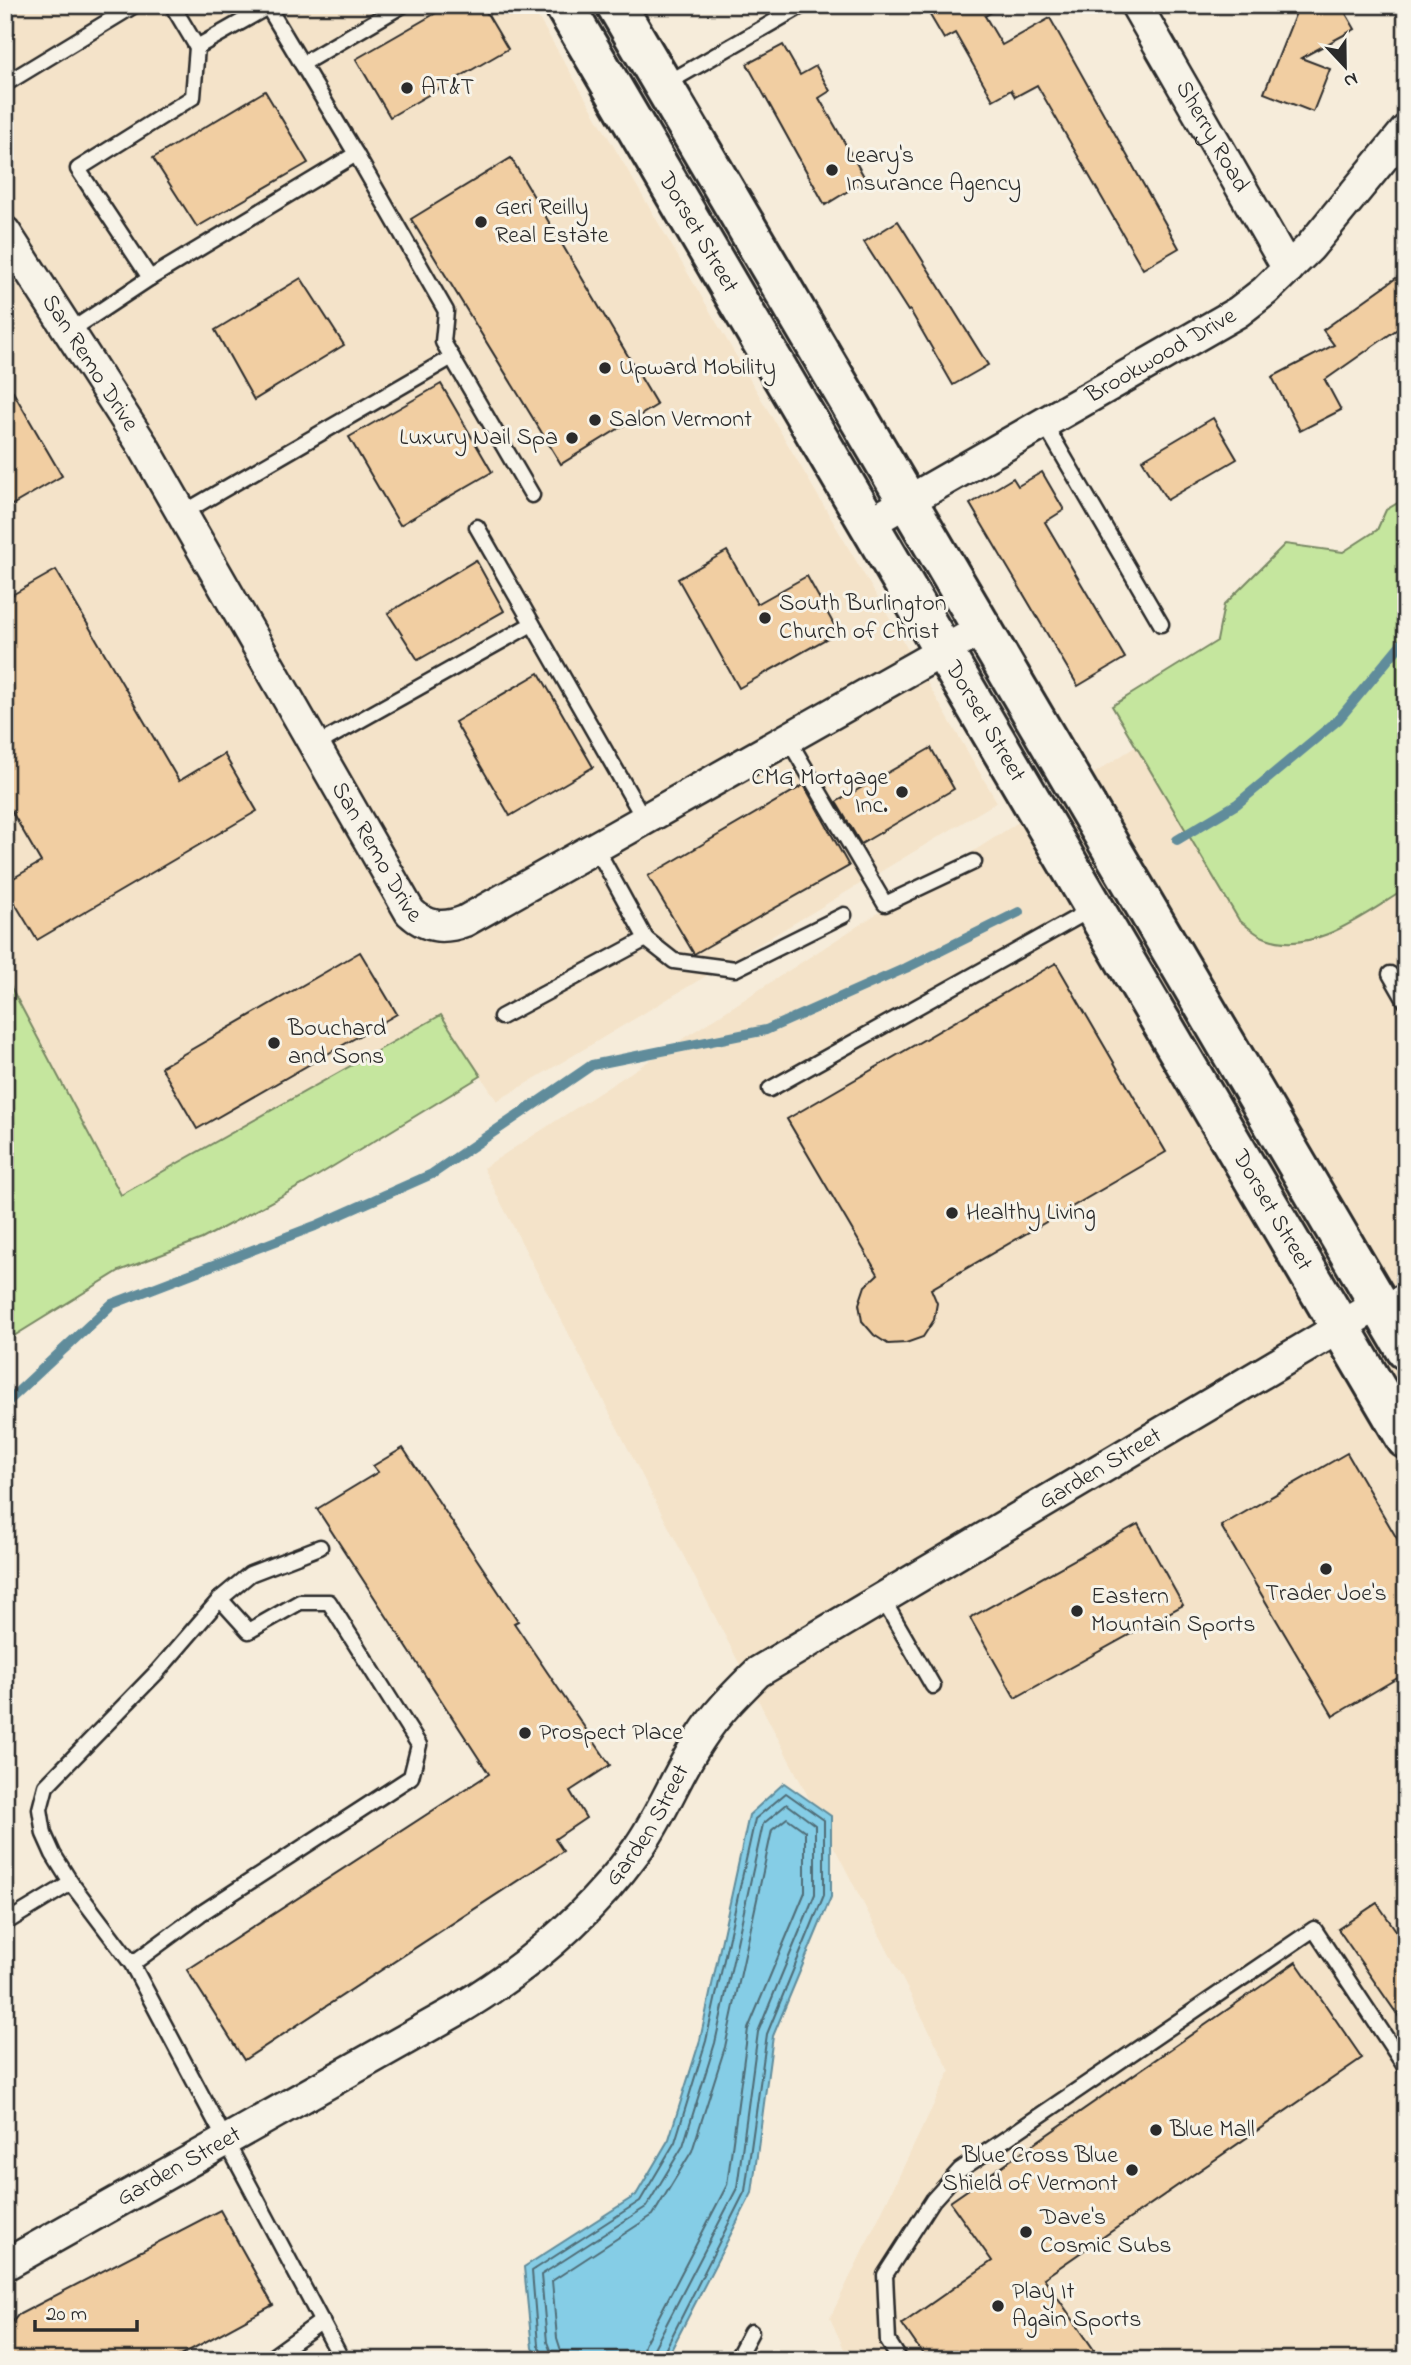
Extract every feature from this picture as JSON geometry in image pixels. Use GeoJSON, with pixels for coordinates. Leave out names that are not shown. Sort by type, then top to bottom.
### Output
{"type":"FeatureCollection","features":[{"type":"Feature","properties":{"kind":"main road","name":"Dorset Street"},"geometry":{"type":"LineString","coordinates":[[564,5],[1406,1439]]}},
{"type":"Feature","properties":{"kind":"main road","name":"Dorset Street"},"geometry":{"type":"LineString","coordinates":[[616,5],[982,629],[1392,1296],[1406,1350]]}},
{"type":"Feature","properties":{"kind":"street","name":"Sherry Road"},"geometry":{"type":"LineString","coordinates":[[1136,5],[1288,269]]}},
{"type":"Feature","properties":{"kind":"street","name":"Brookwood Drive"},"geometry":{"type":"LineString","coordinates":[[868,524],[1238,312],[1288,269],[1406,130]]}},
{"type":"Feature","properties":{"kind":"street","name":"San Remo Drive"},"geometry":{"type":"LineString","coordinates":[[5,232],[183,513],[410,912],[420,922],[451,926],[465,921],[982,629]]}},
{"type":"Feature","properties":{"kind":"street","name":"Garden Street"},"geometry":{"type":"LineString","coordinates":[[5,2265],[477,1998],[540,1954],[594,1903],[638,1850],[702,1735],[729,1701],[758,1672],[1392,1296]]}},
{"type":"Feature","properties":{"kind":"lane"},"geometry":{"type":"LineString","coordinates":[[5,84],[135,5]]}},
{"type":"Feature","properties":{"kind":"lane"},"geometry":{"type":"LineString","coordinates":[[150,278],[78,169],[193,97],[197,47],[172,5]]}},
{"type":"Feature","properties":{"kind":"lane"},"geometry":{"type":"LineString","coordinates":[[302,64],[403,5]]}},
{"type":"Feature","properties":{"kind":"lane"},"geometry":{"type":"LineString","coordinates":[[663,85],[803,5]]}},
{"type":"Feature","properties":{"kind":"lane"},"geometry":{"type":"LineString","coordinates":[[197,47],[269,6],[446,311],[443,342],[532,495]]}},
{"type":"Feature","properties":{"kind":"lane"},"geometry":{"type":"LineString","coordinates":[[70,331],[150,278],[356,154]]}},
{"type":"Feature","properties":{"kind":"lane"},"geometry":{"type":"LineString","coordinates":[[183,513],[452,357]]}},
{"type":"Feature","properties":{"kind":"lane"},"geometry":{"type":"LineString","coordinates":[[1044,423],[1161,624]]}},
{"type":"Feature","properties":{"kind":"lane"},"geometry":{"type":"LineString","coordinates":[[477,527],[644,819]]}},
{"type":"Feature","properties":{"kind":"lane"},"geometry":{"type":"LineString","coordinates":[[316,745],[532,624]]}},
{"type":"Feature","properties":{"kind":"lane"},"geometry":{"type":"LineString","coordinates":[[788,739],[885,904],[974,862]]}},
{"type":"Feature","properties":{"kind":"lane"},"geometry":{"type":"LineString","coordinates":[[595,846],[646,939],[674,961],[735,969],[844,915]]}},
{"type":"Feature","properties":{"kind":"lane"},"geometry":{"type":"LineString","coordinates":[[769,1089],[1095,907]]}},
{"type":"Feature","properties":{"kind":"lane"},"geometry":{"type":"LineString","coordinates":[[500,1017],[646,939]]}},
{"type":"Feature","properties":{"kind":"lane"},"geometry":{"type":"LineString","coordinates":[[1390,974],[1406,1002]]}},
{"type":"Feature","properties":{"kind":"lane"},"geometry":{"type":"LineString","coordinates":[[320,1547],[250,1574],[220,1599],[157,1672],[46,1786],[40,1810],[44,1834],[71,1883],[132,1964],[342,2360]]}},
{"type":"Feature","properties":{"kind":"lane"},"geometry":{"type":"LineString","coordinates":[[882,1598],[933,1686]]}},
{"type":"Feature","properties":{"kind":"lane"},"geometry":{"type":"LineString","coordinates":[[132,1964],[200,1914],[411,1777],[414,1766],[419,1745],[329,1602],[300,1602],[249,1631],[220,1599]]}},
{"type":"Feature","properties":{"kind":"lane"},"geometry":{"type":"LineString","coordinates":[[5,1923],[71,1883]]}},
{"type":"Feature","properties":{"kind":"lane"},"geometry":{"type":"LineString","coordinates":[[900,2360],[888,2340],[885,2276],[933,2200],[960,2170],[1314,1929],[1406,2068]]}},
{"type":"Feature","properties":{"kind":"lane"},"geometry":{"type":"LineString","coordinates":[[268,2360],[322,2321]]}},
{"type":"Feature","properties":{"kind":"lane"},"geometry":{"type":"LineString","coordinates":[[736,2360],[751,2332]]}},
{"type":"Feature","properties":{"kind":"shaded area"},"geometry":{"type":"Polygon","coordinates":[[[5,5],[531,5],[997,802],[497,1101],[441,1015],[121,1195],[5,976],[5,5]]]}},
{"type":"Feature","properties":{"kind":"shaded area"},"geometry":{"type":"Polygon","coordinates":[[[1406,572],[1406,2360],[849,2360],[830,2318],[950,2071],[483,1168],[1406,572]]]}},
{"type":"Feature","properties":{"kind":"green space"},"geometry":{"type":"Polygon","coordinates":[[[1406,498],[1406,889],[1339,929],[1321,936],[1284,942],[1266,938],[1239,920],[1112,706],[1217,641],[1224,605],[1285,544],[1343,552],[1377,530],[1386,510],[1406,498]]]}},
{"type":"Feature","properties":{"kind":"green space"},"geometry":{"type":"Polygon","coordinates":[[[5,976],[121,1195],[441,1015],[481,1076],[304,1184],[202,1239],[119,1271],[14,1336],[5,1345],[5,976]]]}},
{"type":"Feature","properties":{"kind":"water"},"geometry":{"type":"Polygon","coordinates":[[[784,1783],[831,1816],[831,1897],[773,2036],[752,2193],[666,2360],[539,2360],[532,2348],[524,2267],[636,2195],[669,2139],[700,2040],[749,1815],[784,1783]]]}},
{"type":"Feature","properties":{"kind":"building","name":"AT&T"},"geometry":{"type":"Polygon","coordinates":[[[450,5],[482,5],[508,49],[390,117],[356,59],[450,5]]]}},
{"type":"Feature","properties":{"kind":"building"},"geometry":{"type":"Polygon","coordinates":[[[924,5],[1004,5],[985,16],[1002,45],[1050,18],[1179,248],[1143,269],[1037,85],[1015,97],[1011,90],[993,100],[955,33],[944,39],[924,5]]]}},
{"type":"Feature","properties":{"kind":"building"},"geometry":{"type":"Polygon","coordinates":[[[1299,5],[1341,5],[1355,29],[1301,58],[1330,69],[1313,112],[1264,93],[1299,5]]]}},
{"type":"Feature","properties":{"kind":"building"},"geometry":{"type":"Polygon","coordinates":[[[783,45],[800,75],[816,66],[830,91],[819,98],[866,180],[825,205],[747,64],[783,45]]]}},
{"type":"Feature","properties":{"kind":"building"},"geometry":{"type":"Polygon","coordinates":[[[265,91],[308,163],[197,227],[153,158],[265,91]]]}},
{"type":"Feature","properties":{"kind":"building"},"geometry":{"type":"Polygon","coordinates":[[[511,158],[657,405],[561,464],[411,219],[511,158]]]}},
{"type":"Feature","properties":{"kind":"building"},"geometry":{"type":"Polygon","coordinates":[[[898,221],[988,365],[953,385],[910,310],[908,311],[864,242],[898,221]]]}},
{"type":"Feature","properties":{"kind":"building"},"geometry":{"type":"Polygon","coordinates":[[[1406,271],[1406,323],[1325,380],[1341,410],[1300,431],[1272,377],[1334,345],[1323,330],[1406,271]]]}},
{"type":"Feature","properties":{"kind":"building"},"geometry":{"type":"Polygon","coordinates":[[[301,278],[344,345],[254,400],[215,330],[301,278]]]}},
{"type":"Feature","properties":{"kind":"building"},"geometry":{"type":"Polygon","coordinates":[[[5,378],[62,476],[5,509],[5,378]]]}},
{"type":"Feature","properties":{"kind":"building"},"geometry":{"type":"Polygon","coordinates":[[[441,384],[492,472],[400,525],[349,437],[441,384]]]}},
{"type":"Feature","properties":{"kind":"building"},"geometry":{"type":"Polygon","coordinates":[[[1213,418],[1237,459],[1167,500],[1142,460],[1213,418]]]}},
{"type":"Feature","properties":{"kind":"building"},"geometry":{"type":"Polygon","coordinates":[[[1042,472],[1064,510],[1045,522],[1125,658],[1078,686],[970,504],[1013,478],[1018,486],[1042,472]]]}},
{"type":"Feature","properties":{"kind":"building","name":"South Burlington Church of Christ"},"geometry":{"type":"Polygon","coordinates":[[[727,551],[757,604],[807,576],[838,632],[739,688],[678,579],[727,551]]]}},
{"type":"Feature","properties":{"kind":"building"},"geometry":{"type":"Polygon","coordinates":[[[476,560],[504,611],[418,660],[388,613],[476,560]]]}},
{"type":"Feature","properties":{"kind":"building"},"geometry":{"type":"Polygon","coordinates":[[[56,570],[179,781],[224,754],[257,811],[37,940],[5,887],[5,883],[41,862],[5,800],[5,599],[56,570]]]}},
{"type":"Feature","properties":{"kind":"building"},"geometry":{"type":"Polygon","coordinates":[[[539,673],[593,767],[510,816],[455,722],[539,673]]]}},
{"type":"Feature","properties":{"kind":"building","name":"CMG Mortgage Inc."},"geometry":{"type":"Polygon","coordinates":[[[931,748],[954,789],[861,844],[836,802],[931,748]]]}},
{"type":"Feature","properties":{"kind":"building"},"geometry":{"type":"Polygon","coordinates":[[[804,785],[849,866],[694,954],[648,876],[804,785]]]}},
{"type":"Feature","properties":{"kind":"building","name":"Bouchard and Sons"},"geometry":{"type":"Polygon","coordinates":[[[360,952],[397,1014],[197,1129],[161,1067],[360,952]]]}},
{"type":"Feature","properties":{"kind":"building","name":"Healthy Living"},"geometry":{"type":"Polygon","coordinates":[[[1056,963],[1166,1152],[931,1289],[937,1303],[934,1320],[923,1337],[906,1343],[888,1344],[874,1335],[862,1321],[859,1304],[865,1286],[878,1274],[787,1119],[1056,963]]]}},
{"type":"Feature","properties":{"kind":"building","name":"Prospect Place"},"geometry":{"type":"Polygon","coordinates":[[[403,1448],[518,1621],[514,1623],[610,1765],[570,1791],[586,1818],[555,1839],[563,1851],[244,2060],[187,1970],[489,1774],[317,1509],[378,1472],[373,1466],[403,1448]]]}},
{"type":"Feature","properties":{"kind":"building","name":"Trader Joe's"},"geometry":{"type":"Polygon","coordinates":[[[1347,1453],[1406,1554],[1406,1673],[1333,1716],[1221,1526],[1347,1453]]]}},
{"type":"Feature","properties":{"kind":"building","name":"Eastern Mountain Sports"},"geometry":{"type":"Polygon","coordinates":[[[1138,1524],[1183,1605],[1015,1698],[970,1618],[1138,1524]]]}},
{"type":"Feature","properties":{"kind":"building"},"geometry":{"type":"Polygon","coordinates":[[[1377,1903],[1406,1945],[1406,2027],[1338,1929],[1377,1903]]]}},
{"type":"Feature","properties":{"kind":"building","name":"Blue Mall"},"geometry":{"type":"Polygon","coordinates":[[[1296,1962],[1362,2058],[1044,2278],[1101,2360],[927,2360],[902,2324],[992,2261],[950,2202],[1296,1962]]]}},
{"type":"Feature","properties":{"kind":"building"},"geometry":{"type":"Polygon","coordinates":[[[220,2210],[273,2305],[172,2360],[5,2360],[5,2331],[18,2315],[220,2210]]]}},
{"type":"Feature","properties":{"kind":"waterway"},"geometry":{"type":"LineString","coordinates":[[1177,840],[1237,804],[1338,720],[1406,638]]}},
{"type":"Feature","properties":{"kind":"waterway"},"geometry":{"type":"LineString","coordinates":[[5,1404],[112,1304],[315,1226],[432,1174],[592,1065],[766,1030],[906,968],[1019,912]]}},
{"type":"Feature","properties":{"kind":"place","name":"AT&T"},"geometry":{"type":"Point","coordinates":[407,88]}},
{"type":"Feature","properties":{"kind":"place","name":"Leary's Insurance Agency"},"geometry":{"type":"Point","coordinates":[832,170]}},
{"type":"Feature","properties":{"kind":"place","name":"Geri Reilly Real Estate"},"geometry":{"type":"Point","coordinates":[481,222]}},
{"type":"Feature","properties":{"kind":"place","name":"Upward Mobility"},"geometry":{"type":"Point","coordinates":[605,368]}},
{"type":"Feature","properties":{"kind":"place","name":"Salon Vermont"},"geometry":{"type":"Point","coordinates":[595,420]}},
{"type":"Feature","properties":{"kind":"place","name":"Luxury Nail Spa"},"geometry":{"type":"Point","coordinates":[572,438]}},
{"type":"Feature","properties":{"kind":"place","name":"South Burlington Church of Christ"},"geometry":{"type":"Point","coordinates":[765,618]}},
{"type":"Feature","properties":{"kind":"place","name":"CMG Mortgage Inc."},"geometry":{"type":"Point","coordinates":[902,792]}},
{"type":"Feature","properties":{"kind":"place","name":"Bouchard and Sons"},"geometry":{"type":"Point","coordinates":[274,1043]}},
{"type":"Feature","properties":{"kind":"place","name":"Healthy Living"},"geometry":{"type":"Point","coordinates":[952,1213]}},
{"type":"Feature","properties":{"kind":"place","name":"Trader Joe's"},"geometry":{"type":"Point","coordinates":[1326,1569]}},
{"type":"Feature","properties":{"kind":"place","name":"Eastern Mountain Sports"},"geometry":{"type":"Point","coordinates":[1077,1611]}},
{"type":"Feature","properties":{"kind":"place","name":"Prospect Place"},"geometry":{"type":"Point","coordinates":[525,1733]}},
{"type":"Feature","properties":{"kind":"place","name":"Blue Mall"},"geometry":{"type":"Point","coordinates":[1156,2130]}},
{"type":"Feature","properties":{"kind":"place","name":"Blue Cross Blue Shield of Vermont"},"geometry":{"type":"Point","coordinates":[1132,2170]}},
{"type":"Feature","properties":{"kind":"place","name":"Dave's Cosmic Subs"},"geometry":{"type":"Point","coordinates":[1026,2232]}},
{"type":"Feature","properties":{"kind":"place","name":"Play It Again Sports"},"geometry":{"type":"Point","coordinates":[998,2306]}}]}
